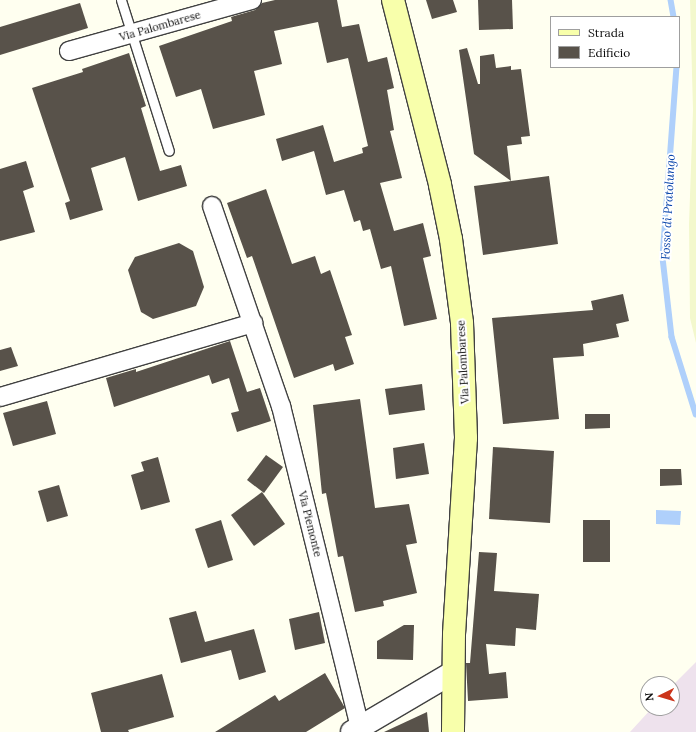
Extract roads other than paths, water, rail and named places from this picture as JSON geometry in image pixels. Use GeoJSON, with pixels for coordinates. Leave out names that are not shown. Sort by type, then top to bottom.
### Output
{"type":"FeatureCollection","features":[{"type":"Feature","properties":{"kind":"main road","name":"Via Palombarese"},"geometry":{"type":"LineString","coordinates":[[393,0],[440,185],[451,239],[462,323],[466,438],[452,673],[453,732]]}},
{"type":"Feature","properties":{"kind":"street","name":"Via Palombarese"},"geometry":{"type":"LineString","coordinates":[[69,52],[252,0]]}},
{"type":"Feature","properties":{"kind":"street","name":"Via Piemonte"},"geometry":{"type":"LineString","coordinates":[[212,206],[283,413],[356,730]]}},
{"type":"Feature","properties":{"kind":"street"},"geometry":{"type":"LineString","coordinates":[[0,397],[253,323]]}},
{"type":"Feature","properties":{"kind":"street"},"geometry":{"type":"LineString","coordinates":[[356,730],[452,673]]}},
{"type":"Feature","properties":{"kind":"lane"},"geometry":{"type":"LineString","coordinates":[[121,0],[169,151]]}},
{"type":"Feature","properties":{"kind":"water"},"geometry":{"type":"Polygon","coordinates":[[[656,510],[681,511],[680,525],[656,524],[656,510]]]}},
{"type":"Feature","properties":{"kind":"waterway","name":"Fosso di Pratolungo"},"geometry":{"type":"LineString","coordinates":[[671,0],[674,16]]}},
{"type":"Feature","properties":{"kind":"waterway","name":"Fosso di Pratolungo"},"geometry":{"type":"LineString","coordinates":[[677,68],[663,258],[672,337],[696,414]]}}]}
